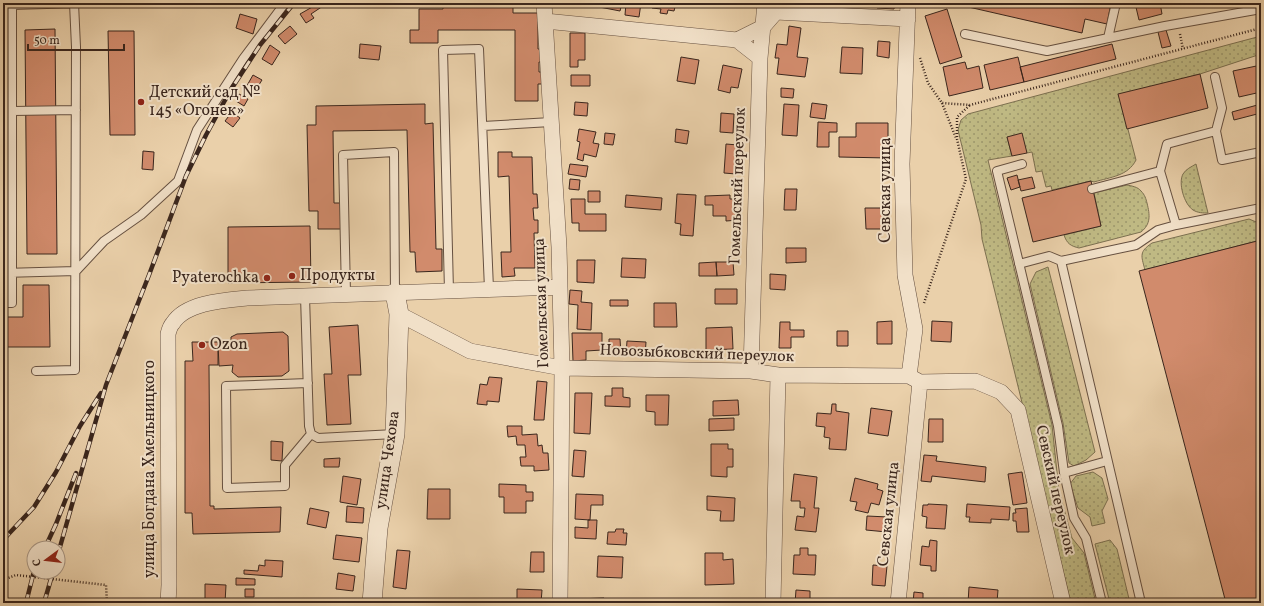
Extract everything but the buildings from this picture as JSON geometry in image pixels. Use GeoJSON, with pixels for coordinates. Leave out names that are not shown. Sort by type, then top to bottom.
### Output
{"type":"FeatureCollection","features":[{"type":"Feature","properties":{"kind":"street","name":"Гомельская улица"},"geometry":{"type":"LineString","coordinates":[[544,3],[559,247],[562,368],[560,603]]}},
{"type":"Feature","properties":{"kind":"street","name":"Гомельский переулок"},"geometry":{"type":"LineString","coordinates":[[751,371],[760,58],[765,3]]}},
{"type":"Feature","properties":{"kind":"street","name":"Севская улица"},"geometry":{"type":"LineString","coordinates":[[898,603],[915,379],[915,329],[905,275],[902,164],[908,3]]}},
{"type":"Feature","properties":{"kind":"street"},"geometry":{"type":"LineString","coordinates":[[545,21],[737,40],[763,27],[776,12],[908,19]]}},
{"type":"Feature","properties":{"kind":"street"},"geometry":{"type":"LineString","coordinates":[[737,40],[760,58]]}},
{"type":"Feature","properties":{"kind":"street"},"geometry":{"type":"LineString","coordinates":[[305,296],[560,287]]}},
{"type":"Feature","properties":{"kind":"street","name":"улица Чехова"},"geometry":{"type":"LineString","coordinates":[[372,603],[378,528],[395,434],[399,314],[395,293]]}},
{"type":"Feature","properties":{"kind":"street","name":"улица Богдана Хмельницкого"},"geometry":{"type":"LineString","coordinates":[[168,603],[168,334],[178,316],[213,302],[247,298],[305,296]]}},
{"type":"Feature","properties":{"kind":"street","name":"Новозыбковский переулок"},"geometry":{"type":"LineString","coordinates":[[399,314],[470,350],[562,368],[751,371],[778,376],[976,381],[1001,392]]}},
{"type":"Feature","properties":{"kind":"street"},"geometry":{"type":"LineString","coordinates":[[773,603],[778,376]]}},
{"type":"Feature","properties":{"kind":"street","name":"Севский переулок"},"geometry":{"type":"LineString","coordinates":[[1001,392],[1018,410],[1063,603]]}},
{"type":"Feature","properties":{"kind":"lane"},"geometry":{"type":"LineString","coordinates":[[4,3],[12,5],[81,3]]}},
{"type":"Feature","properties":{"kind":"lane"},"geometry":{"type":"LineString","coordinates":[[36,371],[75,370],[76,110],[74,3]]}},
{"type":"Feature","properties":{"kind":"lane"},"geometry":{"type":"LineString","coordinates":[[3,273],[76,271],[104,241],[141,215],[178,181],[197,130],[281,3]]}},
{"type":"Feature","properties":{"kind":"lane"},"geometry":{"type":"LineString","coordinates":[[1108,38],[1116,3]]}},
{"type":"Feature","properties":{"kind":"lane"},"geometry":{"type":"LineString","coordinates":[[3,303],[12,303],[12,5]]}},
{"type":"Feature","properties":{"kind":"lane"},"geometry":{"type":"LineString","coordinates":[[965,34],[1047,51],[1177,24],[1261,9]]}},
{"type":"Feature","properties":{"kind":"lane"},"geometry":{"type":"LineString","coordinates":[[449,291],[443,50],[479,49],[489,289]]}},
{"type":"Feature","properties":{"kind":"lane"},"geometry":{"type":"LineString","coordinates":[[1214,78],[1222,108],[1216,131],[1222,160],[1261,152]]}},
{"type":"Feature","properties":{"kind":"lane"},"geometry":{"type":"LineString","coordinates":[[3,98],[12,98]]}},
{"type":"Feature","properties":{"kind":"lane"},"geometry":{"type":"LineString","coordinates":[[13,111],[76,110]]}},
{"type":"Feature","properties":{"kind":"lane"},"geometry":{"type":"LineString","coordinates":[[483,126],[551,122]]}},
{"type":"Feature","properties":{"kind":"lane"},"geometry":{"type":"LineString","coordinates":[[1176,225],[1160,171],[1167,144],[1216,131]]}},
{"type":"Feature","properties":{"kind":"lane"},"geometry":{"type":"LineString","coordinates":[[346,294],[343,155],[394,152],[395,293]]}},
{"type":"Feature","properties":{"kind":"lane"},"geometry":{"type":"LineString","coordinates":[[1022,164],[997,171],[1058,426],[1064,473],[1074,518],[1086,538],[1102,603]]}},
{"type":"Feature","properties":{"kind":"lane"},"geometry":{"type":"LineString","coordinates":[[1092,189],[1160,171]]}},
{"type":"Feature","properties":{"kind":"lane"},"geometry":{"type":"LineString","coordinates":[[3,174],[12,174]]}},
{"type":"Feature","properties":{"kind":"lane"},"geometry":{"type":"LineString","coordinates":[[1019,264],[1049,256],[1061,261],[1136,245],[1158,230],[1261,208]]}},
{"type":"Feature","properties":{"kind":"lane"},"geometry":{"type":"LineString","coordinates":[[3,217],[12,217]]}},
{"type":"Feature","properties":{"kind":"lane"},"geometry":{"type":"LineString","coordinates":[[1061,261],[1141,603]]}},
{"type":"Feature","properties":{"kind":"lane"},"geometry":{"type":"LineString","coordinates":[[305,296],[309,426],[311,434],[318,438],[395,434]]}},
{"type":"Feature","properties":{"kind":"lane"},"geometry":{"type":"LineString","coordinates":[[308,383],[226,386],[226,488],[285,486],[285,464],[311,434]]}},
{"type":"Feature","properties":{"kind":"lane"},"geometry":{"type":"LineString","coordinates":[[1064,473],[1107,461]]}},
{"type":"Feature","properties":{"kind":"path"},"geometry":{"type":"LineString","coordinates":[[1177,24],[1183,49]]}},
{"type":"Feature","properties":{"kind":"path"},"geometry":{"type":"LineString","coordinates":[[942,103],[970,105],[1261,28]]}},
{"type":"Feature","properties":{"kind":"path"},"geometry":{"type":"LineString","coordinates":[[919,54],[928,83],[942,103],[956,139],[966,179],[923,306]]}},
{"type":"Feature","properties":{"kind":"path"},"geometry":{"type":"LineString","coordinates":[[956,139],[957,117],[970,105]]}},
{"type":"Feature","properties":{"kind":"path"},"geometry":{"type":"LineString","coordinates":[[3,580],[16,575],[106,585],[107,603]]}},
{"type":"Feature","properties":{"kind":"shaded area"},"geometry":{"type":"Polygon","coordinates":[[[1261,36],[1261,54],[1200,74],[1119,95],[1136,160],[1124,173],[1094,182],[1091,181],[1052,190],[1051,186],[1046,187],[1042,171],[1036,172],[1032,152],[1027,153],[1007,137],[1012,156],[988,160],[1052,425],[1059,491],[1072,538],[1084,553],[1096,603],[1071,603],[982,239],[981,225],[958,130],[961,120],[968,114],[1261,36]]]}},
{"type":"Feature","properties":{"kind":"shaded area"},"geometry":{"type":"Polygon","coordinates":[[[1196,164],[1208,213],[1193,210],[1187,203],[1183,193],[1181,183],[1183,174],[1187,169],[1196,164]]]}},
{"type":"Feature","properties":{"kind":"shaded area"},"geometry":{"type":"Polygon","coordinates":[[[1127,185],[1138,189],[1146,198],[1149,219],[1147,226],[1141,232],[1079,248],[1068,243],[1064,235],[1101,226],[1094,193],[1127,185]]]}},
{"type":"Feature","properties":{"kind":"shaded area"},"geometry":{"type":"Polygon","coordinates":[[[1249,219],[1261,224],[1261,240],[1145,270],[1142,254],[1152,243],[1249,219]]]}},
{"type":"Feature","properties":{"kind":"shaded area"},"geometry":{"type":"Polygon","coordinates":[[[1048,267],[1095,452],[1086,460],[1074,466],[1069,463],[1063,423],[1030,284],[1036,272],[1048,267]]]}},
{"type":"Feature","properties":{"kind":"shaded area"},"geometry":{"type":"Polygon","coordinates":[[[1093,472],[1102,478],[1108,499],[1102,511],[1105,523],[1092,526],[1090,517],[1078,508],[1070,484],[1076,476],[1093,472]]]}},
{"type":"Feature","properties":{"kind":"shaded area"},"geometry":{"type":"Polygon","coordinates":[[[1110,540],[1117,549],[1130,603],[1110,603],[1095,544],[1110,540]]]}},
{"type":"Feature","properties":{"kind":"railway"},"geometry":{"type":"LineString","coordinates":[[62,540],[106,385],[186,176],[230,91],[260,45],[294,3]]}},
{"type":"Feature","properties":{"kind":"railway"},"geometry":{"type":"LineString","coordinates":[[3,540],[34,507],[56,472],[80,426],[101,393]]}},
{"type":"Feature","properties":{"kind":"railway"},"geometry":{"type":"LineString","coordinates":[[49,540],[76,473]]}},
{"type":"Feature","properties":{"kind":"railway"},"geometry":{"type":"LineString","coordinates":[[26,603],[32,580]]}},
{"type":"Feature","properties":{"kind":"railway"},"geometry":{"type":"LineString","coordinates":[[44,603],[51,580]]}},
{"type":"Feature","properties":{"kind":"place","name":"Детский сад № 145 «Огонек»"},"geometry":{"type":"Point","coordinates":[141,102]}},
{"type":"Feature","properties":{"kind":"place","name":"Продукты"},"geometry":{"type":"Point","coordinates":[292,276]}},
{"type":"Feature","properties":{"kind":"place","name":"Pyaterochka"},"geometry":{"type":"Point","coordinates":[267,278]}},
{"type":"Feature","properties":{"kind":"place","name":"Ozon"},"geometry":{"type":"Point","coordinates":[202,345]}}]}
